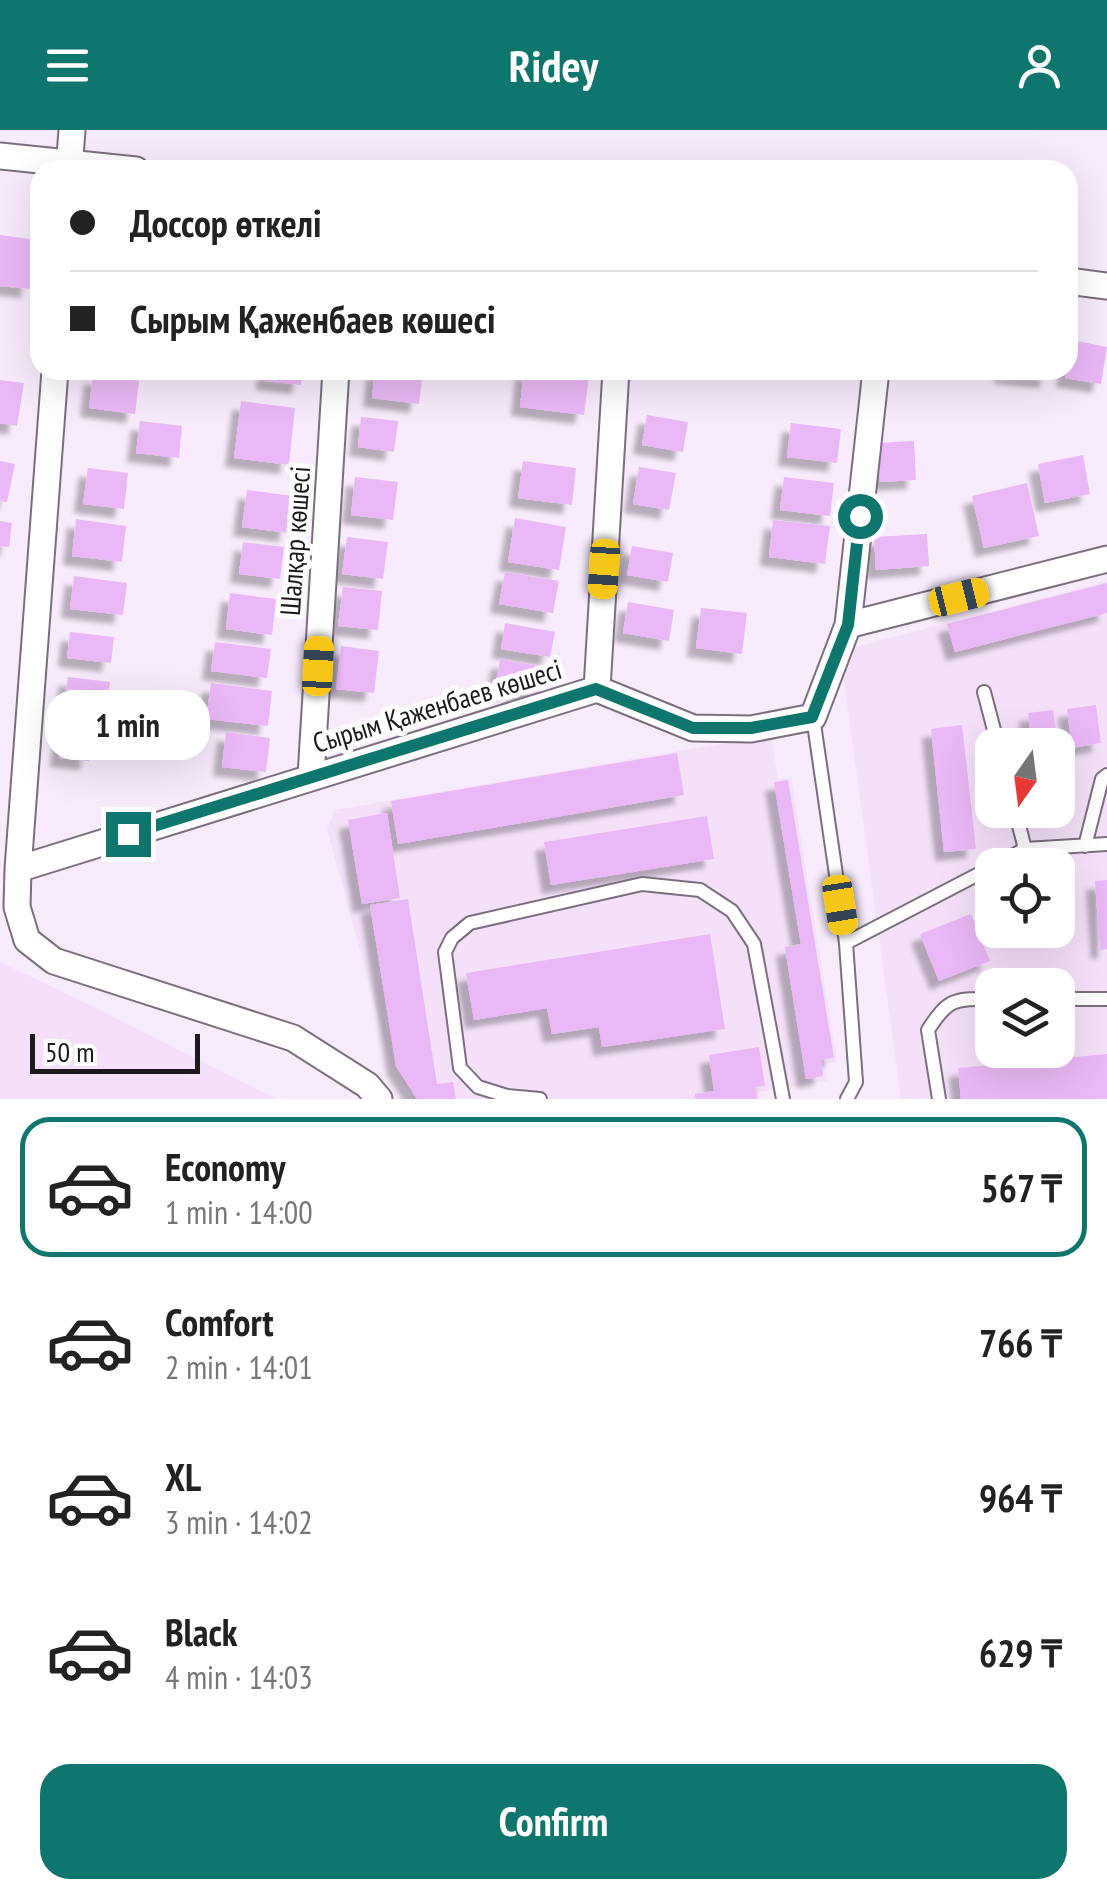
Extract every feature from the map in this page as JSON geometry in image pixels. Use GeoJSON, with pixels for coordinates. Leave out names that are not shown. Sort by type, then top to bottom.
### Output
{"type":"FeatureCollection","features":[{"type":"Feature","properties":{"kind":"street"},"geometry":{"type":"LineString","coordinates":[[70,160],[72,130]]}},
{"type":"Feature","properties":{"kind":"street"},"geometry":{"type":"LineString","coordinates":[[0,156],[30,160]]}},
{"type":"Feature","properties":{"kind":"street"},"geometry":{"type":"LineString","coordinates":[[1078,282],[1107,286]]}},
{"type":"Feature","properties":{"kind":"street"},"geometry":{"type":"LineString","coordinates":[[53,380],[18,868],[17,907],[27,940],[54,961],[293,1038],[367,1085],[378,1099]]}},
{"type":"Feature","properties":{"kind":"street","name":"Шалқар көшесі"},"geometry":{"type":"LineString","coordinates":[[311,776],[335,380]]}},
{"type":"Feature","properties":{"kind":"street"},"geometry":{"type":"LineString","coordinates":[[596,689],[615,380]]}},
{"type":"Feature","properties":{"kind":"street"},"geometry":{"type":"LineString","coordinates":[[812,717],[848,625],[875,380]]}},
{"type":"Feature","properties":{"kind":"street"},"geometry":{"type":"LineString","coordinates":[[848,625],[1107,559]]}},
{"type":"Feature","properties":{"kind":"street","name":"Сырым Қаженбаев көшесі"},"geometry":{"type":"LineString","coordinates":[[18,868],[596,689],[693,728],[751,728],[812,717]]}},
{"type":"Feature","properties":{"kind":"lane"},"geometry":{"type":"LineString","coordinates":[[984,692],[994,728]]}},
{"type":"Feature","properties":{"kind":"lane"},"geometry":{"type":"LineString","coordinates":[[812,717],[846,943],[856,1082],[847,1099]]}},
{"type":"Feature","properties":{"kind":"lane"},"geometry":{"type":"LineString","coordinates":[[1085,846],[1102,779],[1107,775]]}},
{"type":"Feature","properties":{"kind":"lane"},"geometry":{"type":"LineString","coordinates":[[1045,848],[1107,844]]}},
{"type":"Feature","properties":{"kind":"lane"},"geometry":{"type":"LineString","coordinates":[[846,943],[975,876]]}},
{"type":"Feature","properties":{"kind":"lane"},"geometry":{"type":"LineString","coordinates":[[540,1099],[507,1096],[478,1087],[460,1068],[445,952],[452,938],[470,923],[642,884],[700,890],[732,911],[754,944],[783,1099]]}},
{"type":"Feature","properties":{"kind":"lane"},"geometry":{"type":"LineString","coordinates":[[940,1099],[928,1030],[938,1014],[957,999],[975,999]]}},
{"type":"Feature","properties":{"kind":"lane"},"geometry":{"type":"LineString","coordinates":[[1075,999],[1107,999]]}},
{"type":"Feature","properties":{"kind":"shaded area"},"geometry":{"type":"Polygon","coordinates":[[[1107,581],[1107,1099],[901,1099],[840,651],[1107,581]]]}},
{"type":"Feature","properties":{"kind":"shaded area"},"geometry":{"type":"Polygon","coordinates":[[[771,735],[778,778],[791,778],[837,1062],[824,1064],[827,1081],[759,1092],[759,1099],[413,1099],[392,1067],[327,829],[335,810],[771,735]]]}},
{"type":"Feature","properties":{"kind":"shaded area"},"geometry":{"type":"Polygon","coordinates":[[[0,962],[98,1009],[276,1099],[0,1099],[0,962]]]}},
{"type":"Feature","properties":{"kind":"building"},"geometry":{"type":"Polygon","coordinates":[[[0,235],[30,239],[30,289],[0,286],[0,235]]]}},
{"type":"Feature","properties":{"kind":"building"},"geometry":{"type":"Polygon","coordinates":[[[1078,341],[1107,347],[1101,384],[1077,380],[1078,341]]]}},
{"type":"Feature","properties":{"kind":"building"},"geometry":{"type":"Polygon","coordinates":[[[0,380],[24,383],[17,426],[0,423],[0,380]]]}},
{"type":"Feature","properties":{"kind":"building"},"geometry":{"type":"Polygon","coordinates":[[[92,380],[139,381],[135,414],[89,408],[92,380]]]}},
{"type":"Feature","properties":{"kind":"building"},"geometry":{"type":"Polygon","coordinates":[[[265,380],[302,380],[301,385],[265,380]]]}},
{"type":"Feature","properties":{"kind":"building"},"geometry":{"type":"Polygon","coordinates":[[[374,380],[422,380],[419,404],[372,398],[374,380]]]}},
{"type":"Feature","properties":{"kind":"building"},"geometry":{"type":"Polygon","coordinates":[[[523,380],[588,380],[584,415],[520,407],[523,380]]]}},
{"type":"Feature","properties":{"kind":"building"},"geometry":{"type":"Polygon","coordinates":[[[241,401],[295,408],[289,465],[234,458],[241,401]]]}},
{"type":"Feature","properties":{"kind":"building"},"geometry":{"type":"Polygon","coordinates":[[[647,415],[688,422],[683,452],[642,445],[647,415]]]}},
{"type":"Feature","properties":{"kind":"building"},"geometry":{"type":"Polygon","coordinates":[[[361,417],[398,421],[394,452],[358,447],[361,417]]]}},
{"type":"Feature","properties":{"kind":"building"},"geometry":{"type":"Polygon","coordinates":[[[140,421],[182,426],[179,458],[136,453],[140,421]]]}},
{"type":"Feature","properties":{"kind":"building"},"geometry":{"type":"Polygon","coordinates":[[[791,423],[841,429],[837,463],[787,457],[791,423]]]}},
{"type":"Feature","properties":{"kind":"building"},"geometry":{"type":"Polygon","coordinates":[[[914,441],[916,480],[880,482],[877,443],[914,441]]]}},
{"type":"Feature","properties":{"kind":"building"},"geometry":{"type":"Polygon","coordinates":[[[1083,455],[1090,494],[1045,503],[1038,464],[1083,455]]]}},
{"type":"Feature","properties":{"kind":"building"},"geometry":{"type":"Polygon","coordinates":[[[0,461],[15,464],[7,502],[0,501],[0,461]]]}},
{"type":"Feature","properties":{"kind":"building"},"geometry":{"type":"Polygon","coordinates":[[[523,461],[576,468],[572,505],[518,498],[523,461]]]}},
{"type":"Feature","properties":{"kind":"building"},"geometry":{"type":"Polygon","coordinates":[[[639,467],[676,473],[669,510],[633,504],[639,467]]]}},
{"type":"Feature","properties":{"kind":"building"},"geometry":{"type":"Polygon","coordinates":[[[88,468],[128,473],[124,509],[83,504],[88,468]]]}},
{"type":"Feature","properties":{"kind":"building"},"geometry":{"type":"Polygon","coordinates":[[[355,477],[398,482],[393,520],[351,515],[355,477]]]}},
{"type":"Feature","properties":{"kind":"building"},"geometry":{"type":"Polygon","coordinates":[[[784,477],[834,483],[830,516],[780,510],[784,477]]]}},
{"type":"Feature","properties":{"kind":"building"},"geometry":{"type":"Polygon","coordinates":[[[1027,483],[1039,536],[984,548],[972,496],[1027,483]]]}},
{"type":"Feature","properties":{"kind":"building"},"geometry":{"type":"Polygon","coordinates":[[[247,490],[293,496],[288,533],[242,527],[247,490]]]}},
{"type":"Feature","properties":{"kind":"building"},"geometry":{"type":"Polygon","coordinates":[[[515,518],[566,527],[559,570],[508,562],[515,518]]]}},
{"type":"Feature","properties":{"kind":"building"},"geometry":{"type":"Polygon","coordinates":[[[76,519],[126,526],[122,562],[72,556],[76,519]]]}},
{"type":"Feature","properties":{"kind":"building"},"geometry":{"type":"Polygon","coordinates":[[[773,520],[830,526],[825,564],[769,557],[773,520]]]}},
{"type":"Feature","properties":{"kind":"building"},"geometry":{"type":"Polygon","coordinates":[[[0,521],[12,523],[9,547],[0,546],[0,521]]]}},
{"type":"Feature","properties":{"kind":"building"},"geometry":{"type":"Polygon","coordinates":[[[927,534],[929,566],[876,570],[874,537],[927,534]]]}},
{"type":"Feature","properties":{"kind":"building"},"geometry":{"type":"Polygon","coordinates":[[[347,537],[388,542],[383,579],[342,574],[347,537]]]}},
{"type":"Feature","properties":{"kind":"building"},"geometry":{"type":"Polygon","coordinates":[[[243,542],[284,547],[280,579],[239,574],[243,542]]]}},
{"type":"Feature","properties":{"kind":"building"},"geometry":{"type":"Polygon","coordinates":[[[632,546],[673,553],[668,582],[627,575],[632,546]]]}},
{"type":"Feature","properties":{"kind":"building"},"geometry":{"type":"Polygon","coordinates":[[[505,572],[559,581],[553,613],[499,604],[505,572]]]}},
{"type":"Feature","properties":{"kind":"building"},"geometry":{"type":"Polygon","coordinates":[[[74,576],[127,583],[123,615],[70,609],[74,576]]]}},
{"type":"Feature","properties":{"kind":"building"},"geometry":{"type":"Polygon","coordinates":[[[1107,583],[1107,613],[955,652],[947,624],[1107,583]]]}},
{"type":"Feature","properties":{"kind":"building"},"geometry":{"type":"Polygon","coordinates":[[[343,587],[382,591],[378,630],[338,626],[343,587]]]}},
{"type":"Feature","properties":{"kind":"building"},"geometry":{"type":"Polygon","coordinates":[[[230,593],[276,599],[272,635],[226,629],[230,593]]]}},
{"type":"Feature","properties":{"kind":"building"},"geometry":{"type":"Polygon","coordinates":[[[628,602],[674,610],[669,641],[623,633],[628,602]]]}},
{"type":"Feature","properties":{"kind":"building"},"geometry":{"type":"Polygon","coordinates":[[[701,608],[747,613],[742,654],[696,648],[701,608]]]}},
{"type":"Feature","properties":{"kind":"building"},"geometry":{"type":"Polygon","coordinates":[[[505,623],[555,632],[550,657],[501,649],[505,623]]]}},
{"type":"Feature","properties":{"kind":"building"},"geometry":{"type":"Polygon","coordinates":[[[70,632],[114,637],[111,663],[67,658],[70,632]]]}},
{"type":"Feature","properties":{"kind":"building"},"geometry":{"type":"Polygon","coordinates":[[[215,642],[271,649],[267,678],[211,671],[215,642]]]}},
{"type":"Feature","properties":{"kind":"building"},"geometry":{"type":"Polygon","coordinates":[[[341,646],[379,651],[374,693],[336,689],[341,646]]]}},
{"type":"Feature","properties":{"kind":"building"},"geometry":{"type":"Polygon","coordinates":[[[500,659],[543,667],[538,696],[495,689],[500,659]]]}},
{"type":"Feature","properties":{"kind":"building"},"geometry":{"type":"Polygon","coordinates":[[[68,677],[110,682],[105,720],[63,715],[68,677]]]}},
{"type":"Feature","properties":{"kind":"building"},"geometry":{"type":"Polygon","coordinates":[[[211,683],[272,691],[268,726],[206,719],[211,683]]]}},
{"type":"Feature","properties":{"kind":"building"},"geometry":{"type":"Polygon","coordinates":[[[1096,705],[1101,743],[1075,747],[1075,728],[1069,728],[1067,709],[1096,705]]]}},
{"type":"Feature","properties":{"kind":"building"},"geometry":{"type":"Polygon","coordinates":[[[1053,710],[1056,728],[1030,728],[1028,713],[1053,710]]]}},
{"type":"Feature","properties":{"kind":"building"},"geometry":{"type":"Polygon","coordinates":[[[962,725],[975,849],[944,852],[931,729],[962,725]]]}},
{"type":"Feature","properties":{"kind":"building"},"geometry":{"type":"Polygon","coordinates":[[[63,726],[93,729],[89,761],[59,758],[63,726]]]}},
{"type":"Feature","properties":{"kind":"building"},"geometry":{"type":"Polygon","coordinates":[[[226,732],[270,738],[266,772],[222,767],[226,732]]]}},
{"type":"Feature","properties":{"kind":"building"},"geometry":{"type":"Polygon","coordinates":[[[677,753],[684,795],[398,844],[391,801],[677,753]]]}},
{"type":"Feature","properties":{"kind":"building"},"geometry":{"type":"Polygon","coordinates":[[[788,780],[834,1058],[821,1060],[823,1076],[806,1079],[785,947],[801,944],[774,782],[788,780]]]}},
{"type":"Feature","properties":{"kind":"building"},"geometry":{"type":"Polygon","coordinates":[[[387,813],[400,898],[362,904],[348,820],[387,813]]]}},
{"type":"Feature","properties":{"kind":"building"},"geometry":{"type":"Polygon","coordinates":[[[707,816],[714,859],[551,885],[544,842],[707,816]]]}},
{"type":"Feature","properties":{"kind":"building"},"geometry":{"type":"Polygon","coordinates":[[[1107,880],[1107,949],[1100,950],[1095,881],[1107,880]]]}},
{"type":"Feature","properties":{"kind":"building"},"geometry":{"type":"Polygon","coordinates":[[[408,899],[437,1084],[453,1082],[456,1099],[417,1099],[396,1066],[370,905],[408,899]]]}},
{"type":"Feature","properties":{"kind":"building"},"geometry":{"type":"Polygon","coordinates":[[[971,914],[975,948],[985,948],[990,961],[939,981],[920,934],[971,914]]]}},
{"type":"Feature","properties":{"kind":"building"},"geometry":{"type":"Polygon","coordinates":[[[710,934],[725,1029],[602,1047],[599,1027],[552,1034],[547,1008],[474,1020],[466,973],[710,934]]]}},
{"type":"Feature","properties":{"kind":"building"},"geometry":{"type":"Polygon","coordinates":[[[759,1047],[765,1086],[755,1087],[757,1099],[695,1099],[695,1094],[714,1091],[709,1055],[759,1047]]]}},
{"type":"Feature","properties":{"kind":"building"},"geometry":{"type":"Polygon","coordinates":[[[1107,1054],[1107,1099],[961,1099],[958,1068],[1075,1068],[1075,1057],[1107,1054]]]}},
{"type":"Feature","properties":{"kind":"route"},"geometry":{"type":"LineString","coordinates":[[128,834],[596,689],[693,728],[784,725],[812,717],[848,625],[860,516]]}}]}
